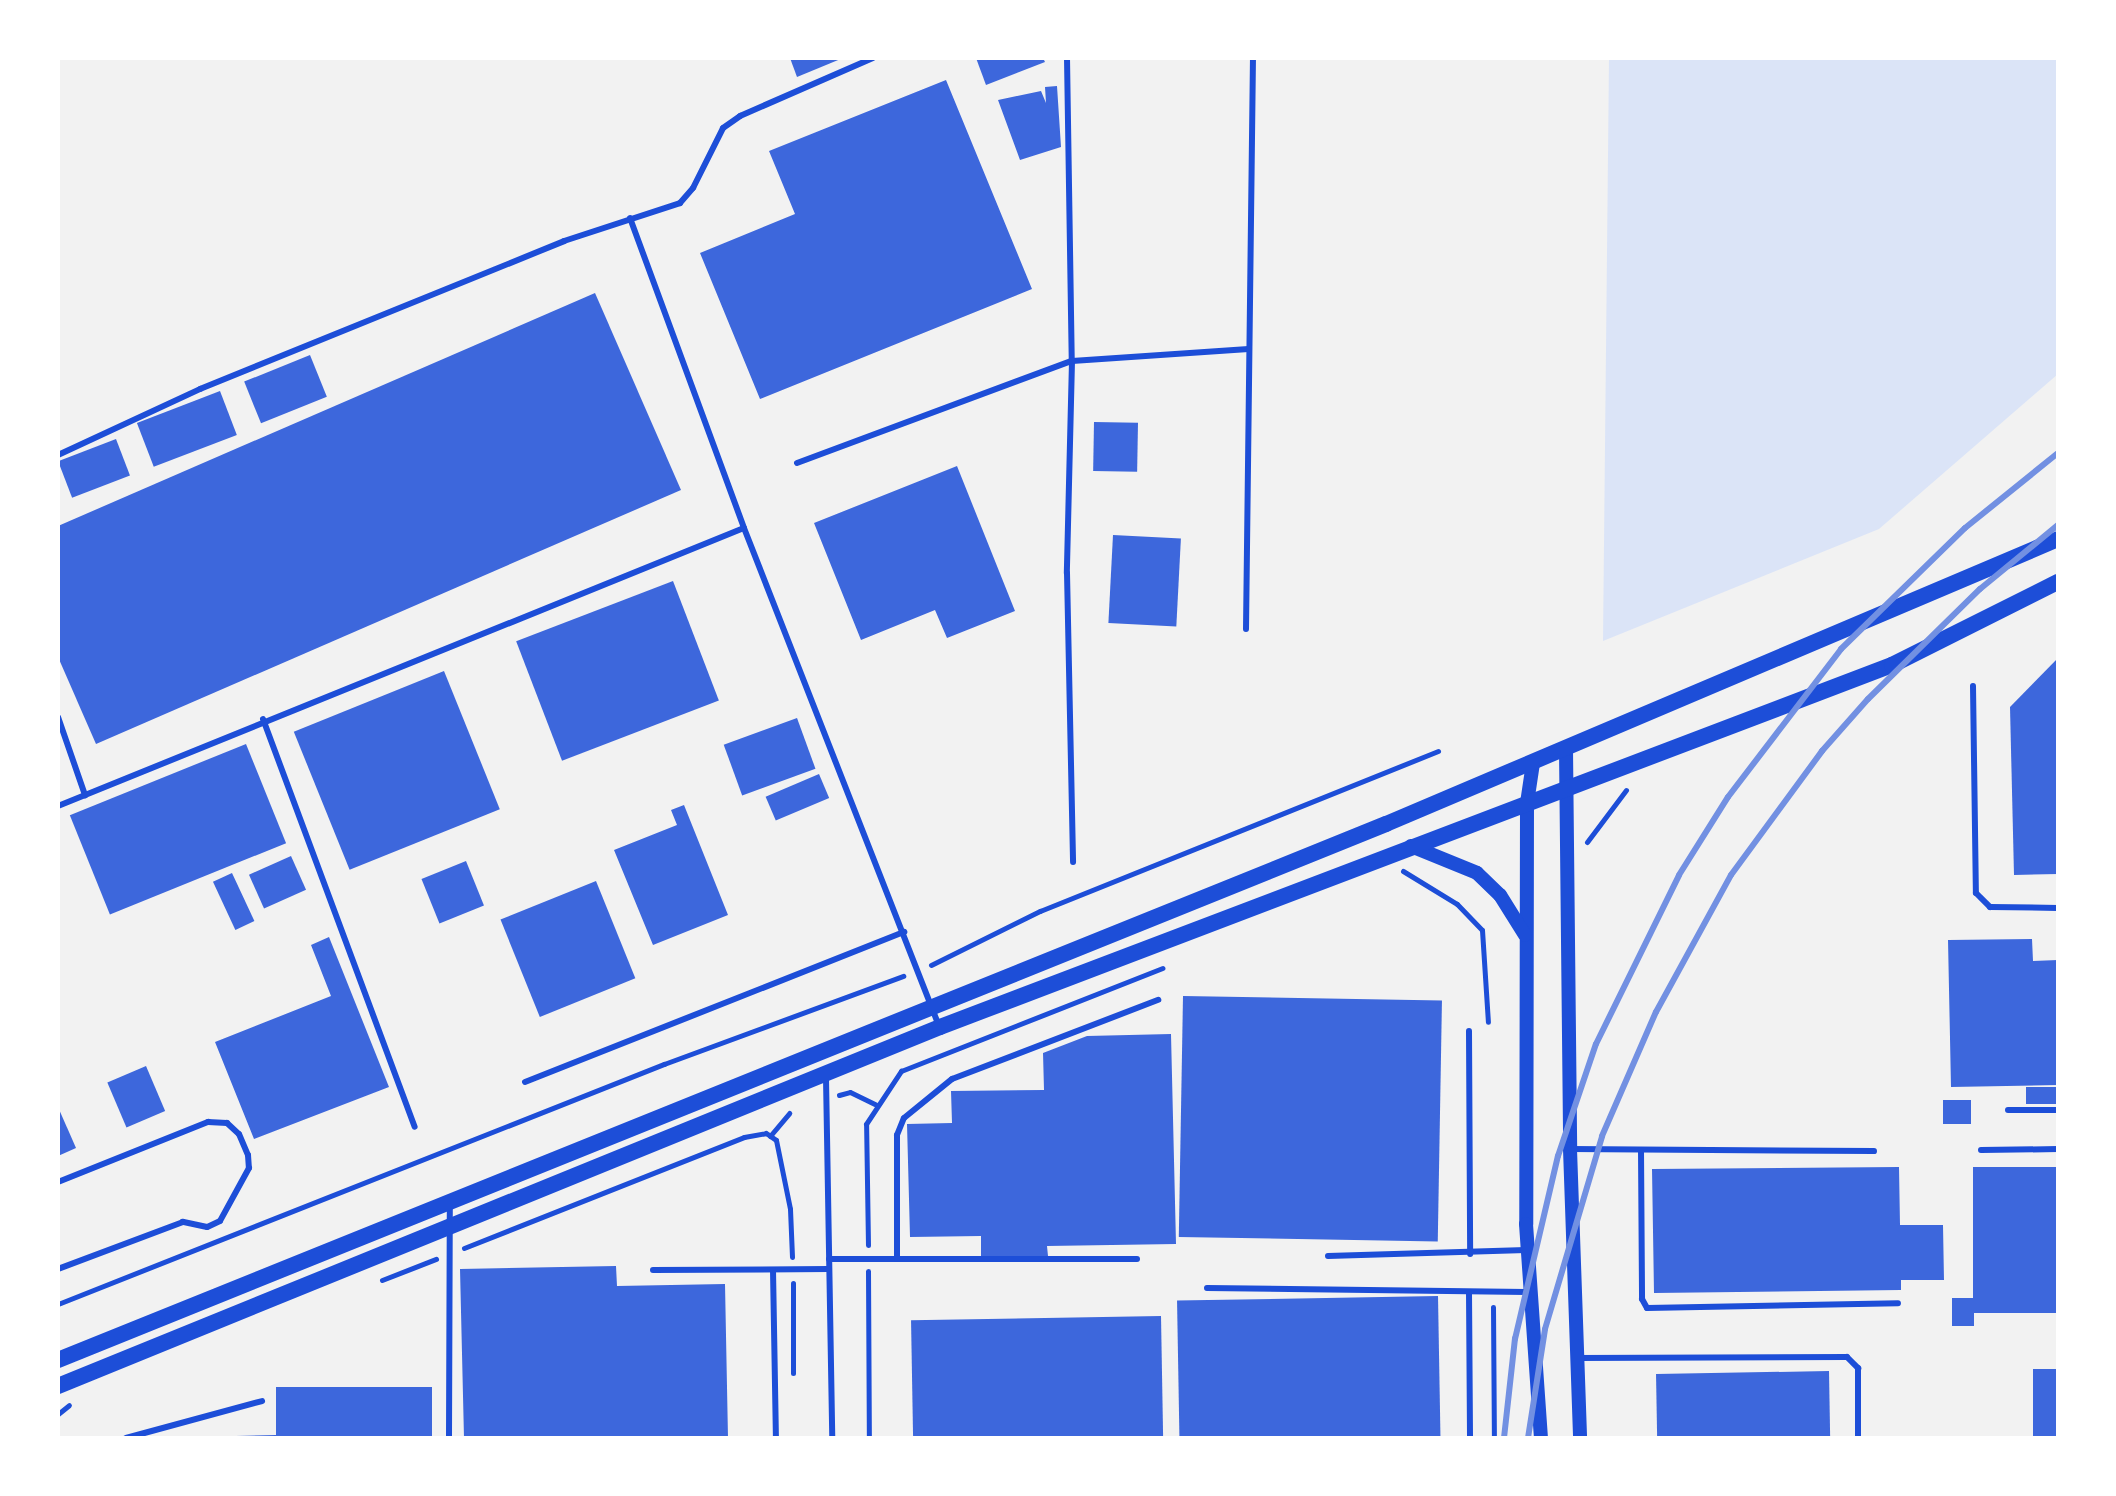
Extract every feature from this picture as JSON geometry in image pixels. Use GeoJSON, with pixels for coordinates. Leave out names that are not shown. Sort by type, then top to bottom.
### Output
{"type":"FeatureCollection","features":[{"type":"Feature","properties":{"kind":"main road"},"geometry":{"type":"LineString","coordinates":[[58,1360],[1533,763],[2058,539]]}},
{"type":"Feature","properties":{"kind":"main road"},"geometry":{"type":"LineString","coordinates":[[59,1382],[940,1027],[1892,665],[2058,582]]}},
{"type":"Feature","properties":{"kind":"street"},"geometry":{"type":"LineString","coordinates":[[1566,749],[1570,1149],[1580,1438]]}},
{"type":"Feature","properties":{"kind":"street"},"geometry":{"type":"LineString","coordinates":[[1533,763],[1527,803],[1525,935],[1527,1250],[1541,1438]]}},
{"type":"Feature","properties":{"kind":"street"},"geometry":{"type":"LineString","coordinates":[[1411,846],[1477,873],[1500,895],[1525,935]]}},
{"type":"Feature","properties":{"kind":"lane"},"geometry":{"type":"LineString","coordinates":[[58,455],[200,389],[687,196],[712,143],[740,116],[873,58]]}},
{"type":"Feature","properties":{"kind":"lane"},"geometry":{"type":"LineString","coordinates":[[1067,58],[1072,361],[1067,573],[1073,862]]}},
{"type":"Feature","properties":{"kind":"lane"},"geometry":{"type":"LineString","coordinates":[[1246,629],[1253,58]]}},
{"type":"Feature","properties":{"kind":"lane"},"geometry":{"type":"LineString","coordinates":[[630,218],[744,528],[940,1027]]}},
{"type":"Feature","properties":{"kind":"lane"},"geometry":{"type":"LineString","coordinates":[[797,463],[1072,361],[1249,349]]}},
{"type":"Feature","properties":{"kind":"lane"},"geometry":{"type":"LineString","coordinates":[[58,806],[263,719],[744,528]]}},
{"type":"Feature","properties":{"kind":"lane"},"geometry":{"type":"LineString","coordinates":[[1973,686],[1976,893],[1990,907],[2058,908]]}},
{"type":"Feature","properties":{"kind":"lane"},"geometry":{"type":"LineString","coordinates":[[58,717],[85,795]]}},
{"type":"Feature","properties":{"kind":"lane"},"geometry":{"type":"LineString","coordinates":[[263,719],[415,1127]]}},
{"type":"Feature","properties":{"kind":"lane"},"geometry":{"type":"LineString","coordinates":[[525,1082],[904,932]]}},
{"type":"Feature","properties":{"kind":"lane"},"geometry":{"type":"LineString","coordinates":[[897,1259],[897,1135],[904,1118],[952,1079],[1158,1000]]}},
{"type":"Feature","properties":{"kind":"lane"},"geometry":{"type":"LineString","coordinates":[[1469,1031],[1470,1254]]}},
{"type":"Feature","properties":{"kind":"lane"},"geometry":{"type":"LineString","coordinates":[[825,1073],[832,1438]]}},
{"type":"Feature","properties":{"kind":"lane"},"geometry":{"type":"LineString","coordinates":[[2008,1110],[2058,1110]]}},
{"type":"Feature","properties":{"kind":"lane"},"geometry":{"type":"LineString","coordinates":[[58,1182],[208,1122],[227,1123],[239,1134],[248,1155],[249,1168],[220,1221],[207,1227],[183,1222],[58,1269]]}},
{"type":"Feature","properties":{"kind":"lane"},"geometry":{"type":"LineString","coordinates":[[1570,1149],[1874,1151]]}},
{"type":"Feature","properties":{"kind":"lane"},"geometry":{"type":"LineString","coordinates":[[1981,1150],[2058,1149]]}},
{"type":"Feature","properties":{"kind":"lane"},"geometry":{"type":"LineString","coordinates":[[1641,1150],[1642,1299],[1647,1308],[1898,1303]]}},
{"type":"Feature","properties":{"kind":"lane"},"geometry":{"type":"LineString","coordinates":[[449,1201],[449,1438]]}},
{"type":"Feature","properties":{"kind":"lane"},"geometry":{"type":"LineString","coordinates":[[1328,1256],[1527,1250]]}},
{"type":"Feature","properties":{"kind":"lane"},"geometry":{"type":"LineString","coordinates":[[829,1259],[1137,1259]]}},
{"type":"Feature","properties":{"kind":"lane"},"geometry":{"type":"LineString","coordinates":[[653,1270],[829,1269]]}},
{"type":"Feature","properties":{"kind":"lane"},"geometry":{"type":"LineString","coordinates":[[773,1270],[776,1438]]}},
{"type":"Feature","properties":{"kind":"lane"},"geometry":{"type":"LineString","coordinates":[[1207,1288],[1531,1292]]}},
{"type":"Feature","properties":{"kind":"lane"},"geometry":{"type":"LineString","coordinates":[[1469,1292],[1470,1438]]}},
{"type":"Feature","properties":{"kind":"lane"},"geometry":{"type":"LineString","coordinates":[[1577,1358],[1847,1357],[1858,1368],[1858,1438]]}},
{"type":"Feature","properties":{"kind":"lane"},"geometry":{"type":"LineString","coordinates":[[126,1438],[262,1401]]}},
{"type":"Feature","properties":{"kind":"path"},"geometry":{"type":"LineString","coordinates":[[58,1304],[664,1064],[919,971],[1083,893],[1438,751]]}},
{"type":"Feature","properties":{"kind":"path"},"geometry":{"type":"LineString","coordinates":[[1582,850],[1631,784]]}},
{"type":"Feature","properties":{"kind":"path"},"geometry":{"type":"LineString","coordinates":[[378,1281],[744,1137],[766,1133],[776,1140],[790,1209],[793,1378]]}},
{"type":"Feature","properties":{"kind":"path"},"geometry":{"type":"LineString","coordinates":[[868,1259],[869,1438]]}},
{"type":"Feature","properties":{"kind":"path"},"geometry":{"type":"LineString","coordinates":[[1493,1292],[1494,1438]]}},
{"type":"Feature","properties":{"kind":"path"},"geometry":{"type":"LineString","coordinates":[[58,1414],[71,1403]]}},
{"type":"Feature","properties":{"kind":"shaded area"},"geometry":{"type":"Polygon","coordinates":[[[1609,58],[2058,58],[2058,374],[1879,529],[1603,641],[1609,58]]]}},
{"type":"Feature","properties":{"kind":"building"},"geometry":{"type":"Polygon","coordinates":[[[790,58],[843,58],[797,77],[790,58]]]}},
{"type":"Feature","properties":{"kind":"building"},"geometry":{"type":"Polygon","coordinates":[[[976,58],[1043,58],[1045,62],[986,85],[976,58]]]}},
{"type":"Feature","properties":{"kind":"building"},"geometry":{"type":"Polygon","coordinates":[[[946,80],[1032,289],[760,399],[700,253],[795,214],[769,151],[946,80]]]}},
{"type":"Feature","properties":{"kind":"building"},"geometry":{"type":"Polygon","coordinates":[[[1057,86],[1061,147],[1020,160],[998,100],[1041,91],[1046,103],[1045,87],[1057,86]]]}},
{"type":"Feature","properties":{"kind":"building"},"geometry":{"type":"Polygon","coordinates":[[[595,293],[681,490],[96,744],[58,657],[58,526],[595,293]]]}},
{"type":"Feature","properties":{"kind":"building"},"geometry":{"type":"Polygon","coordinates":[[[310,355],[327,397],[261,423],[244,382],[310,355]]]}},
{"type":"Feature","properties":{"kind":"building"},"geometry":{"type":"Polygon","coordinates":[[[220,391],[237,435],[154,467],[137,423],[220,391]]]}},
{"type":"Feature","properties":{"kind":"building"},"geometry":{"type":"Polygon","coordinates":[[[1094,422],[1138,423],[1137,472],[1093,471],[1094,422]]]}},
{"type":"Feature","properties":{"kind":"building"},"geometry":{"type":"Polygon","coordinates":[[[116,439],[130,475],[72,498],[58,461],[116,439]]]}},
{"type":"Feature","properties":{"kind":"building"},"geometry":{"type":"Polygon","coordinates":[[[957,466],[1015,611],[947,638],[935,610],[861,640],[814,523],[957,466]]]}},
{"type":"Feature","properties":{"kind":"building"},"geometry":{"type":"Polygon","coordinates":[[[1113,535],[1181,539],[1176,626],[1108,623],[1113,535]]]}},
{"type":"Feature","properties":{"kind":"building"},"geometry":{"type":"Polygon","coordinates":[[[673,581],[719,700],[562,761],[516,641],[673,581]]]}},
{"type":"Feature","properties":{"kind":"building"},"geometry":{"type":"Polygon","coordinates":[[[2058,658],[2058,874],[2014,875],[2010,707],[2058,658]]]}},
{"type":"Feature","properties":{"kind":"building"},"geometry":{"type":"Polygon","coordinates":[[[444,671],[500,809],[350,870],[294,732],[444,671]]]}},
{"type":"Feature","properties":{"kind":"building"},"geometry":{"type":"Polygon","coordinates":[[[797,718],[815,769],[742,795],[724,745],[797,718]]]}},
{"type":"Feature","properties":{"kind":"building"},"geometry":{"type":"Polygon","coordinates":[[[246,744],[286,843],[110,914],[70,815],[246,744]]]}},
{"type":"Feature","properties":{"kind":"building"},"geometry":{"type":"Polygon","coordinates":[[[819,774],[829,798],[776,821],[766,797],[819,774]]]}},
{"type":"Feature","properties":{"kind":"building"},"geometry":{"type":"Polygon","coordinates":[[[684,805],[728,915],[653,945],[614,850],[677,825],[671,810],[684,805]]]}},
{"type":"Feature","properties":{"kind":"building"},"geometry":{"type":"Polygon","coordinates":[[[291,856],[306,890],[264,909],[249,875],[291,856]]]}},
{"type":"Feature","properties":{"kind":"building"},"geometry":{"type":"Polygon","coordinates":[[[466,861],[484,906],[439,923],[421,879],[466,861]]]}},
{"type":"Feature","properties":{"kind":"building"},"geometry":{"type":"Polygon","coordinates":[[[232,873],[254,921],[235,930],[213,882],[232,873]]]}},
{"type":"Feature","properties":{"kind":"building"},"geometry":{"type":"Polygon","coordinates":[[[596,881],[635,978],[540,1017],[501,920],[596,881]]]}},
{"type":"Feature","properties":{"kind":"building"},"geometry":{"type":"Polygon","coordinates":[[[329,937],[389,1087],[254,1139],[215,1042],[331,996],[311,945],[329,937]]]}},
{"type":"Feature","properties":{"kind":"building"},"geometry":{"type":"Polygon","coordinates":[[[2032,939],[2033,961],[2058,960],[2058,1085],[1951,1087],[1948,940],[2032,939]]]}},
{"type":"Feature","properties":{"kind":"building"},"geometry":{"type":"Polygon","coordinates":[[[1183,996],[1442,1001],[1438,1241],[1179,1237],[1183,996]]]}},
{"type":"Feature","properties":{"kind":"building"},"geometry":{"type":"Polygon","coordinates":[[[1171,1034],[1176,1244],[1047,1246],[1048,1256],[981,1257],[981,1236],[910,1237],[907,1124],[952,1123],[951,1091],[1044,1090],[1043,1053],[1087,1036],[1171,1034]]]}},
{"type":"Feature","properties":{"kind":"building"},"geometry":{"type":"Polygon","coordinates":[[[146,1066],[165,1111],[126,1128],[107,1082],[146,1066]]]}},
{"type":"Feature","properties":{"kind":"building"},"geometry":{"type":"Polygon","coordinates":[[[2026,1087],[2058,1087],[2058,1104],[2026,1104],[2026,1087]]]}},
{"type":"Feature","properties":{"kind":"building"},"geometry":{"type":"Polygon","coordinates":[[[1943,1100],[1971,1100],[1971,1124],[1943,1124],[1943,1100]]]}},
{"type":"Feature","properties":{"kind":"building"},"geometry":{"type":"Polygon","coordinates":[[[58,1107],[76,1148],[58,1156],[58,1107]]]}},
{"type":"Feature","properties":{"kind":"building"},"geometry":{"type":"Polygon","coordinates":[[[1899,1167],[1900,1225],[1943,1225],[1944,1280],[1901,1280],[1901,1290],[1654,1293],[1652,1169],[1899,1167]]]}},
{"type":"Feature","properties":{"kind":"building"},"geometry":{"type":"Polygon","coordinates":[[[1973,1167],[2058,1167],[2058,1313],[1973,1313],[1973,1167]]]}},
{"type":"Feature","properties":{"kind":"building"},"geometry":{"type":"Polygon","coordinates":[[[616,1266],[617,1286],[725,1284],[728,1438],[464,1438],[460,1269],[616,1266]]]}},
{"type":"Feature","properties":{"kind":"building"},"geometry":{"type":"Polygon","coordinates":[[[1438,1296],[1440,1438],[1179,1438],[1177,1301],[1438,1296]]]}},
{"type":"Feature","properties":{"kind":"building"},"geometry":{"type":"Polygon","coordinates":[[[1952,1298],[1974,1298],[1974,1326],[1952,1326],[1952,1298]]]}},
{"type":"Feature","properties":{"kind":"building"},"geometry":{"type":"Polygon","coordinates":[[[1161,1316],[1163,1438],[913,1438],[911,1320],[1161,1316]]]}},
{"type":"Feature","properties":{"kind":"building"},"geometry":{"type":"Polygon","coordinates":[[[2033,1369],[2058,1369],[2058,1438],[2033,1438],[2033,1369]]]}},
{"type":"Feature","properties":{"kind":"building"},"geometry":{"type":"Polygon","coordinates":[[[1829,1371],[1830,1438],[1657,1438],[1656,1374],[1829,1371]]]}},
{"type":"Feature","properties":{"kind":"building"},"geometry":{"type":"Polygon","coordinates":[[[276,1387],[432,1387],[432,1438],[156,1438],[276,1435],[276,1387]]]}},
{"type":"Feature","properties":{"kind":"railway"},"geometry":{"type":"LineString","coordinates":[[1504,1438],[1515,1339],[1558,1156],[1596,1044],[1679,875],[1728,797],[1841,649],[1965,528],[2058,453]]}},
{"type":"Feature","properties":{"kind":"railway"},"geometry":{"type":"LineString","coordinates":[[1528,1438],[1545,1329],[1602,1136],[1656,1012],[1731,875],[1822,751],[1868,699],[1980,589],[2058,525]]}}]}
